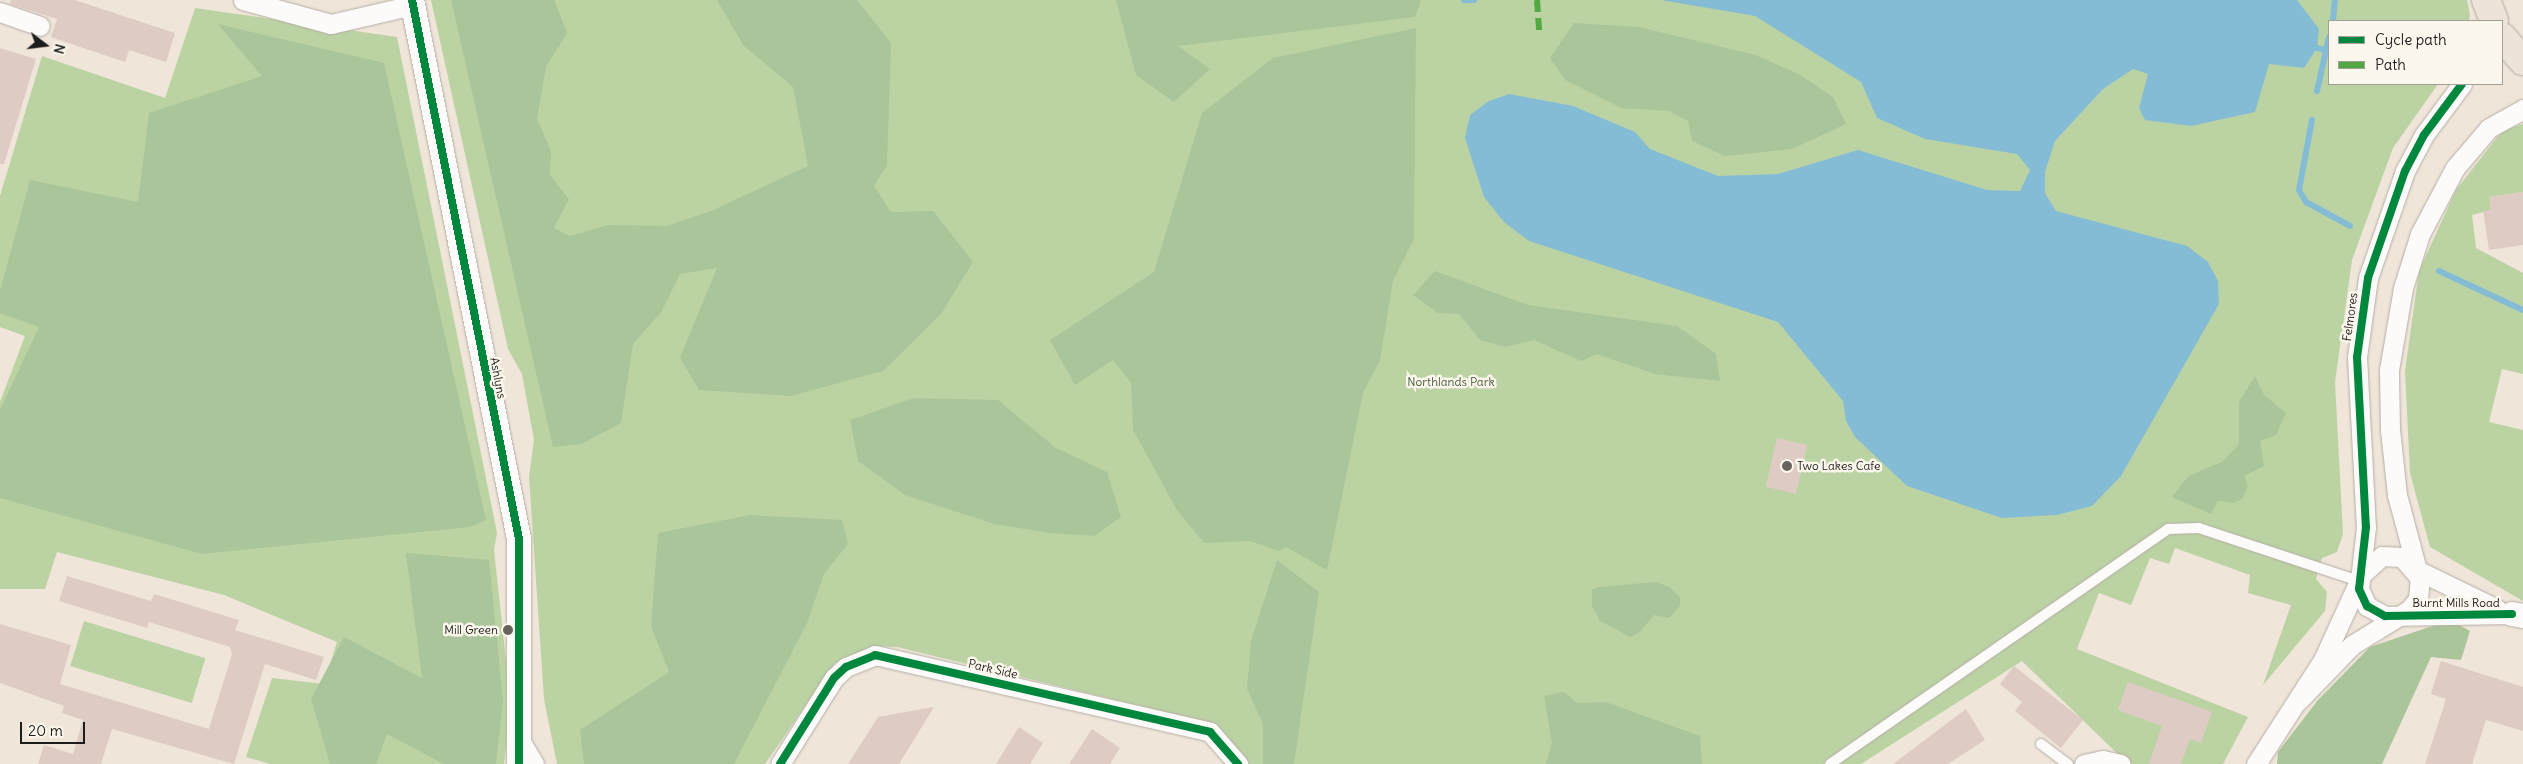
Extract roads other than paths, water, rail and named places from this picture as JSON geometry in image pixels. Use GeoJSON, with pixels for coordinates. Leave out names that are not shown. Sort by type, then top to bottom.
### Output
{"type":"FeatureCollection","features":[{"type":"Feature","properties":{"kind":"main road"},"geometry":{"type":"LineString","coordinates":[[2503,38],[2523,61]]}},
{"type":"Feature","properties":{"kind":"street"},"geometry":{"type":"LineString","coordinates":[[243,0],[331,24],[413,2]]}},
{"type":"Feature","properties":{"kind":"street","name":"Ashlyns"},"geometry":{"type":"LineString","coordinates":[[413,2],[519,539],[520,753]]}},
{"type":"Feature","properties":{"kind":"street"},"geometry":{"type":"LineString","coordinates":[[0,12],[40,26]]}},
{"type":"Feature","properties":{"kind":"street","name":"Felmores"},"geometry":{"type":"LineString","coordinates":[[2256,764],[2298,701],[2342,624],[2360,579],[2366,490],[2356,381],[2368,278],[2405,171],[2424,135],[2461,85]]}},
{"type":"Feature","properties":{"kind":"street"},"geometry":{"type":"LineString","coordinates":[[2417,570],[2402,557],[2391,555],[2371,561],[2360,579],[2367,606],[2386,616],[2400,615],[2418,599],[2417,570],[2398,496],[2390,430],[2389,370],[2402,288],[2420,234],[2455,168],[2489,128],[2523,108]]}},
{"type":"Feature","properties":{"kind":"street","name":"Burnt Mills Road"},"geometry":{"type":"LineString","coordinates":[[2417,570],[2518,615]]}},
{"type":"Feature","properties":{"kind":"street","name":"Felmores"},"geometry":{"type":"LineString","coordinates":[[2298,701],[2352,645],[2400,615]]}},
{"type":"Feature","properties":{"kind":"street","name":"Burnt Mills Road"},"geometry":{"type":"LineString","coordinates":[[2400,615],[2518,615]]}},
{"type":"Feature","properties":{"kind":"street","name":"Park Side"},"geometry":{"type":"LineString","coordinates":[[780,764],[834,678],[846,667],[875,655],[1210,732],[1238,764]]}},
{"type":"Feature","properties":{"kind":"street"},"geometry":{"type":"LineString","coordinates":[[520,753],[534,764]]}},
{"type":"Feature","properties":{"kind":"street"},"geometry":{"type":"LineString","coordinates":[[2084,764],[2103,760],[2121,764]]}},
{"type":"Feature","properties":{"kind":"lane"},"geometry":{"type":"LineString","coordinates":[[1830,764],[2168,529],[2199,528],[2360,579]]}},
{"type":"Feature","properties":{"kind":"lane"},"geometry":{"type":"LineString","coordinates":[[2041,744],[2068,764]]}},
{"type":"Feature","properties":{"kind":"water"},"geometry":{"type":"Polygon","coordinates":[[[1661,0],[2297,0],[2319,29],[2317,48],[2304,68],[2269,64],[2255,112],[2191,126],[2145,120],[2139,108],[2148,74],[2133,69],[2103,89],[2055,141],[2045,172],[2045,193],[2056,211],[2187,246],[2208,262],[2218,281],[2219,304],[2121,476],[2092,506],[2057,515],[2002,518],[1907,486],[1855,437],[1846,421],[1843,401],[1778,322],[1529,241],[1504,222],[1484,197],[1465,138],[1470,115],[1489,101],[1509,94],[1573,106],[1635,132],[1650,149],[1718,176],[1778,174],[1858,150],[1987,190],[2020,191],[2030,170],[2017,154],[1925,139],[1877,118],[1861,82],[1755,16],[1661,0]]]}},
{"type":"Feature","properties":{"kind":"waterway"},"geometry":{"type":"LineString","coordinates":[[1464,0],[1474,0]]}},
{"type":"Feature","properties":{"kind":"waterway"},"geometry":{"type":"LineString","coordinates":[[2333,20],[2335,0]]}},
{"type":"Feature","properties":{"kind":"waterway"},"geometry":{"type":"LineString","coordinates":[[2317,91],[2328,42]]}},
{"type":"Feature","properties":{"kind":"waterway"},"geometry":{"type":"LineString","coordinates":[[2317,48],[2326,50]]}},
{"type":"Feature","properties":{"kind":"waterway"},"geometry":{"type":"LineString","coordinates":[[2312,120],[2299,190],[2306,202],[2350,226]]}},
{"type":"Feature","properties":{"kind":"waterway"},"geometry":{"type":"LineString","coordinates":[[2439,271],[2523,310]]}},
{"type":"Feature","properties":{"kind":"place","name":"Two Lakes Cafe"},"geometry":{"type":"Point","coordinates":[1787,466]}},
{"type":"Feature","properties":{"kind":"place","name":"Mill Green"},"geometry":{"type":"Point","coordinates":[508,630]}},
{"type":"Feature","properties":{"kind":"park label","name":"Northlands Park"},"geometry":{"type":"Point","coordinates":[1451,382]}}]}
